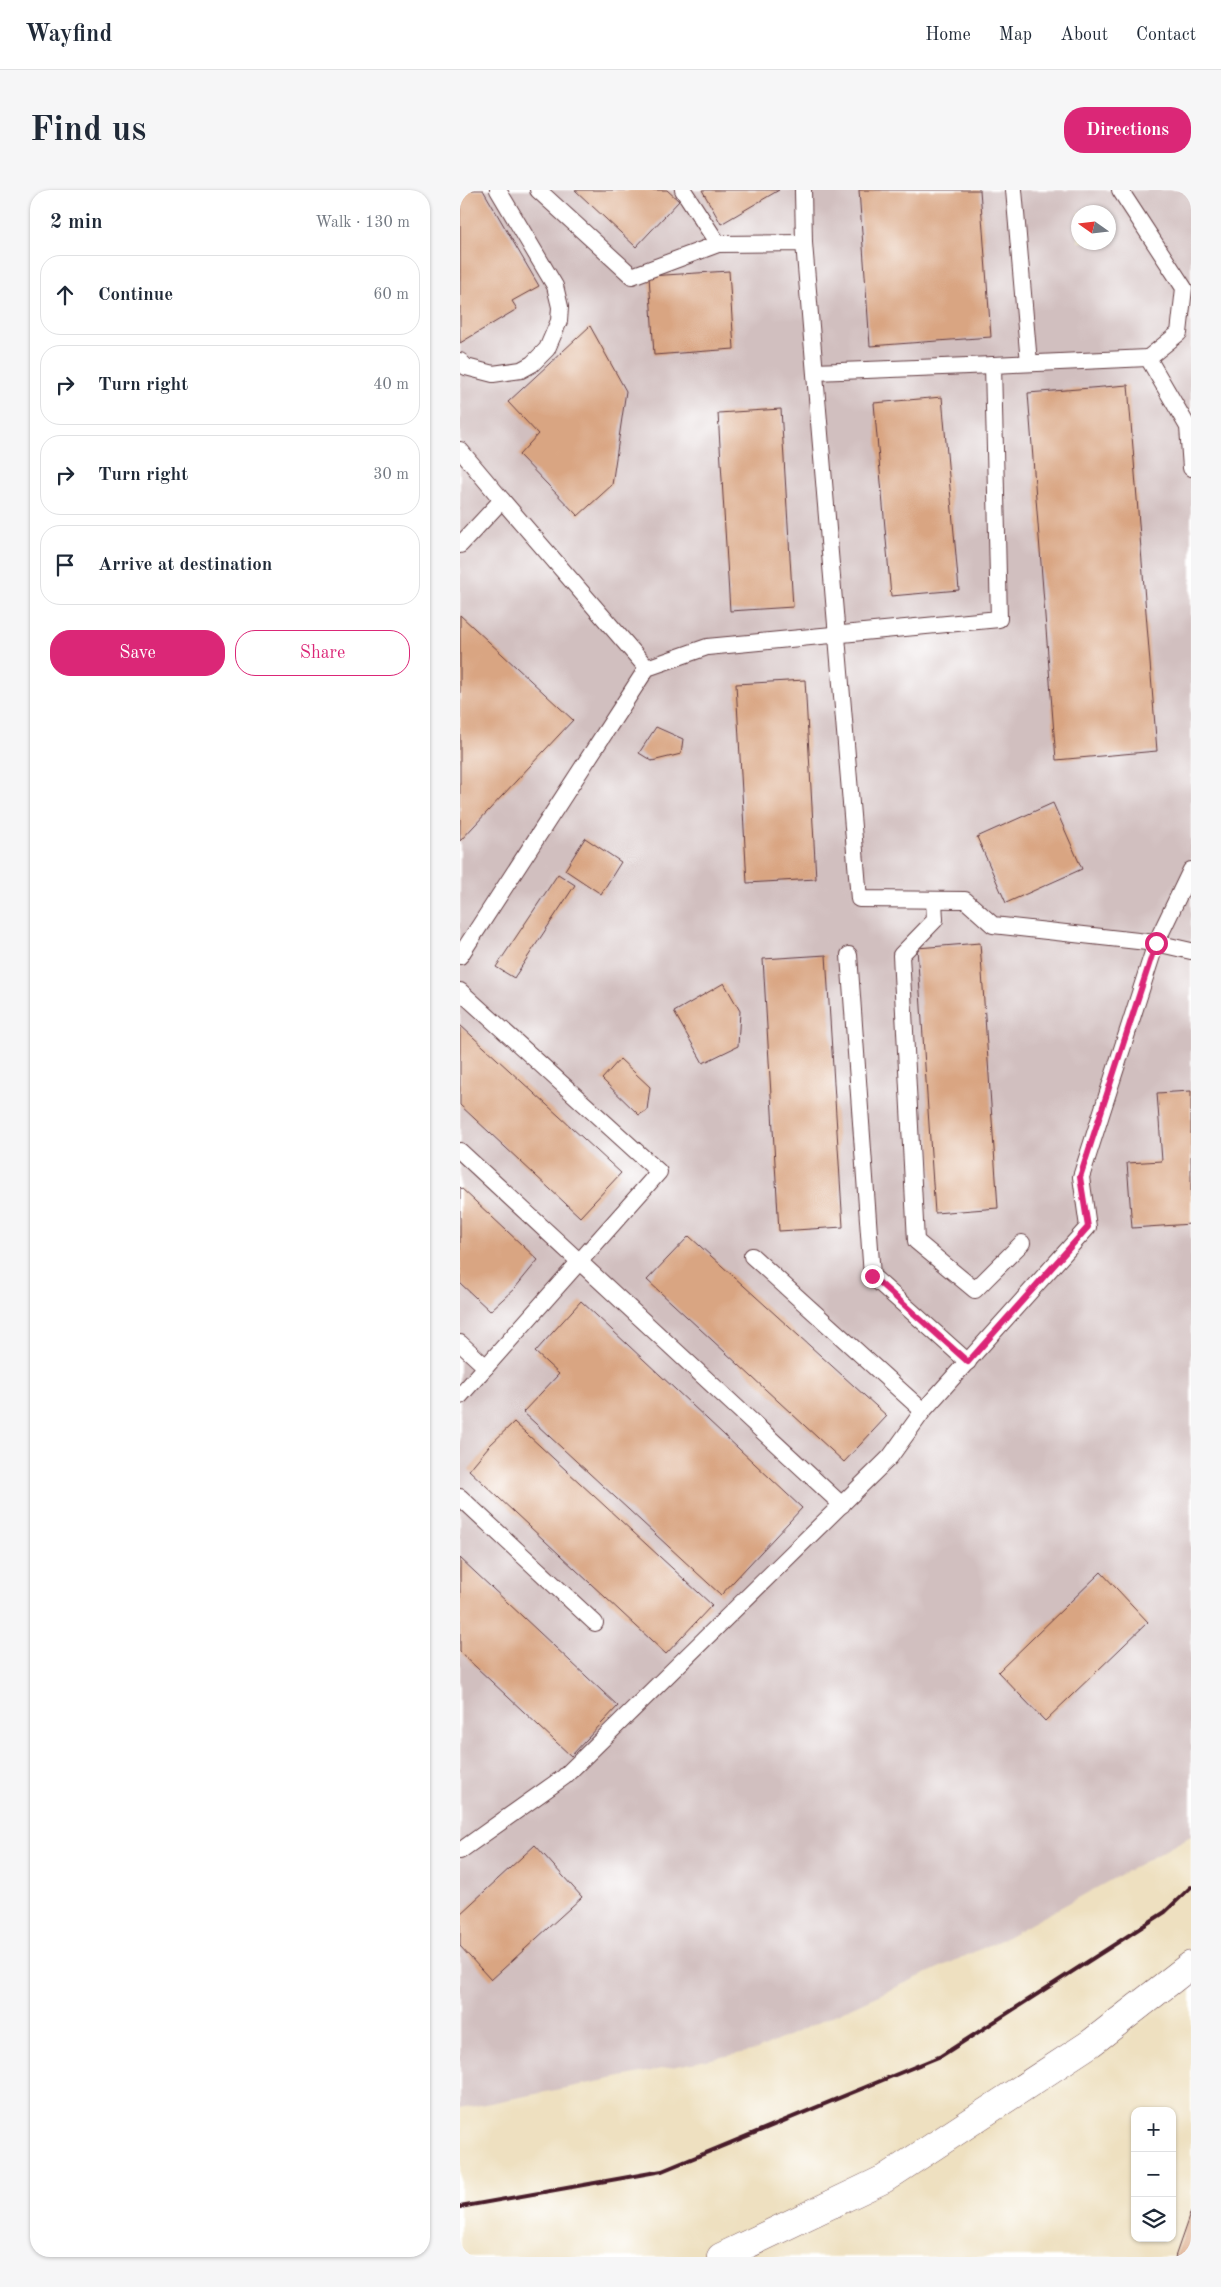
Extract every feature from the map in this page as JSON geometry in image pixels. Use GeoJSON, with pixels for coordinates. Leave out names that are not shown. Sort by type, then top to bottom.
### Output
{"type":"FeatureCollection","features":[{"type":"Feature","properties":{"kind":"street"},"geometry":{"type":"LineString","coordinates":[[722,2257],[884,2178],[1091,2043],[1191,1965]]}},
{"type":"Feature","properties":{"kind":"lane"},"geometry":{"type":"LineString","coordinates":[[460,361],[466,367],[492,374],[520,370],[532,364],[547,349],[559,321],[560,307],[555,286],[498,190]]}},
{"type":"Feature","properties":{"kind":"lane"},"geometry":{"type":"LineString","coordinates":[[538,190],[632,276],[718,244],[804,243]]}},
{"type":"Feature","properties":{"kind":"lane"},"geometry":{"type":"LineString","coordinates":[[683,190],[718,244]]}},
{"type":"Feature","properties":{"kind":"lane"},"geometry":{"type":"LineString","coordinates":[[803,190],[804,243],[860,899],[966,900],[994,926],[1156,943],[1191,951]]}},
{"type":"Feature","properties":{"kind":"lane"},"geometry":{"type":"LineString","coordinates":[[1014,190],[1029,363]]}},
{"type":"Feature","properties":{"kind":"lane"},"geometry":{"type":"LineString","coordinates":[[815,372],[1148,358],[1179,333],[1184,288],[1120,190]]}},
{"type":"Feature","properties":{"kind":"lane"},"geometry":{"type":"LineString","coordinates":[[1148,358],[1188,427],[1191,468]]}},
{"type":"Feature","properties":{"kind":"lane"},"geometry":{"type":"LineString","coordinates":[[460,956],[647,668],[707,647],[1000,619],[993,365]]}},
{"type":"Feature","properties":{"kind":"lane"},"geometry":{"type":"LineString","coordinates":[[460,450],[647,668]]}},
{"type":"Feature","properties":{"kind":"lane"},"geometry":{"type":"LineString","coordinates":[[460,545],[502,500]]}},
{"type":"Feature","properties":{"kind":"lane"},"geometry":{"type":"LineString","coordinates":[[460,1851],[564,1777],[842,1505],[890,1457],[923,1411],[1088,1227],[1080,1177],[1156,943],[1191,870]]}},
{"type":"Feature","properties":{"kind":"lane"},"geometry":{"type":"LineString","coordinates":[[934,900],[935,920],[901,955],[916,1241],[975,1290],[1022,1243]]}},
{"type":"Feature","properties":{"kind":"lane"},"geometry":{"type":"LineString","coordinates":[[849,955],[872,1276],[968,1362]]}},
{"type":"Feature","properties":{"kind":"lane"},"geometry":{"type":"LineString","coordinates":[[460,990],[659,1172],[460,1396]]}},
{"type":"Feature","properties":{"kind":"lane"},"geometry":{"type":"LineString","coordinates":[[460,1152],[842,1505]]}},
{"type":"Feature","properties":{"kind":"lane"},"geometry":{"type":"LineString","coordinates":[[752,1256],[923,1411]]}},
{"type":"Feature","properties":{"kind":"lane"},"geometry":{"type":"LineString","coordinates":[[460,1343],[486,1367]]}},
{"type":"Feature","properties":{"kind":"lane"},"geometry":{"type":"LineString","coordinates":[[460,1497],[595,1623]]}},
{"type":"Feature","properties":{"kind":"shaded area"},"geometry":{"type":"Polygon","coordinates":[[[460,190],[1191,190],[1191,1836],[1005,1938],[757,2050],[460,2109],[460,190]]]}},
{"type":"Feature","properties":{"kind":"building"},"geometry":{"type":"Polygon","coordinates":[[[460,190],[483,190],[539,286],[512,301],[517,309],[460,343],[460,190]]]}},
{"type":"Feature","properties":{"kind":"building"},"geometry":{"type":"Polygon","coordinates":[[[575,190],[667,190],[679,201],[636,247],[575,190]]]}},
{"type":"Feature","properties":{"kind":"building"},"geometry":{"type":"Polygon","coordinates":[[[702,190],[779,190],[721,224],[702,190]]]}},
{"type":"Feature","properties":{"kind":"building"},"geometry":{"type":"Polygon","coordinates":[[[859,190],[980,190],[991,337],[870,346],[859,190]]]}},
{"type":"Feature","properties":{"kind":"building"},"geometry":{"type":"Polygon","coordinates":[[[729,271],[734,349],[654,355],[649,276],[729,271]]]}},
{"type":"Feature","properties":{"kind":"building"},"geometry":{"type":"Polygon","coordinates":[[[590,326],[626,391],[612,485],[578,516],[519,455],[538,434],[508,402],[590,326]]]}},
{"type":"Feature","properties":{"kind":"building"},"geometry":{"type":"Polygon","coordinates":[[[1128,385],[1157,751],[1056,760],[1028,393],[1128,385]]]}},
{"type":"Feature","properties":{"kind":"building"},"geometry":{"type":"Polygon","coordinates":[[[942,397],[959,590],[891,596],[874,403],[942,397]]]}},
{"type":"Feature","properties":{"kind":"building"},"geometry":{"type":"Polygon","coordinates":[[[781,409],[793,607],[730,611],[718,413],[781,409]]]}},
{"type":"Feature","properties":{"kind":"building"},"geometry":{"type":"Polygon","coordinates":[[[460,615],[573,720],[460,841],[460,615]]]}},
{"type":"Feature","properties":{"kind":"building"},"geometry":{"type":"Polygon","coordinates":[[[805,680],[816,879],[747,883],[736,684],[805,680]]]}},
{"type":"Feature","properties":{"kind":"building"},"geometry":{"type":"Polygon","coordinates":[[[656,727],[683,739],[681,754],[652,761],[639,753],[656,727]]]}},
{"type":"Feature","properties":{"kind":"building"},"geometry":{"type":"Polygon","coordinates":[[[1053,803],[1082,869],[1006,903],[977,837],[1053,803]]]}},
{"type":"Feature","properties":{"kind":"building"},"geometry":{"type":"Polygon","coordinates":[[[585,838],[621,862],[601,894],[565,870],[585,838]]]}},
{"type":"Feature","properties":{"kind":"building"},"geometry":{"type":"Polygon","coordinates":[[[558,874],[575,885],[514,978],[496,967],[558,874]]]}},
{"type":"Feature","properties":{"kind":"building"},"geometry":{"type":"Polygon","coordinates":[[[980,943],[998,1208],[935,1213],[917,948],[980,943]]]}},
{"type":"Feature","properties":{"kind":"building"},"geometry":{"type":"Polygon","coordinates":[[[826,955],[843,1227],[779,1231],[763,959],[826,955]]]}},
{"type":"Feature","properties":{"kind":"building"},"geometry":{"type":"Polygon","coordinates":[[[724,983],[740,1011],[738,1046],[703,1063],[674,1012],[724,983]]]}},
{"type":"Feature","properties":{"kind":"building"},"geometry":{"type":"Polygon","coordinates":[[[460,1025],[621,1173],[580,1217],[460,1105],[460,1025]]]}},
{"type":"Feature","properties":{"kind":"building"},"geometry":{"type":"Polygon","coordinates":[[[620,1059],[650,1087],[647,1110],[639,1115],[602,1079],[620,1059]]]}},
{"type":"Feature","properties":{"kind":"building"},"geometry":{"type":"Polygon","coordinates":[[[1191,1091],[1191,1224],[1132,1228],[1127,1163],[1162,1161],[1157,1093],[1191,1091]]]}},
{"type":"Feature","properties":{"kind":"building"},"geometry":{"type":"Polygon","coordinates":[[[460,1187],[538,1260],[515,1288],[490,1311],[460,1283],[460,1187]]]}},
{"type":"Feature","properties":{"kind":"building"},"geometry":{"type":"Polygon","coordinates":[[[689,1236],[887,1416],[844,1462],[647,1280],[689,1236]]]}},
{"type":"Feature","properties":{"kind":"building"},"geometry":{"type":"Polygon","coordinates":[[[581,1301],[802,1508],[721,1595],[523,1412],[559,1374],[535,1352],[581,1301]]]}},
{"type":"Feature","properties":{"kind":"building"},"geometry":{"type":"Polygon","coordinates":[[[514,1422],[712,1605],[666,1654],[469,1470],[489,1446],[514,1422]]]}},
{"type":"Feature","properties":{"kind":"building"},"geometry":{"type":"Polygon","coordinates":[[[460,1558],[618,1706],[571,1756],[460,1652],[460,1558]]]}},
{"type":"Feature","properties":{"kind":"building"},"geometry":{"type":"Polygon","coordinates":[[[1101,1572],[1148,1622],[1045,1721],[998,1672],[1101,1572]]]}},
{"type":"Feature","properties":{"kind":"building"},"geometry":{"type":"Polygon","coordinates":[[[535,1845],[582,1897],[491,1980],[460,1946],[460,1914],[535,1845]]]}},
{"type":"Feature","properties":{"kind":"building"},"geometry":{"type":"Polygon","coordinates":[[[1191,2211],[1191,2257],[1175,2257],[1191,2211]]]}},
{"type":"Feature","properties":{"kind":"railway"},"geometry":{"type":"LineString","coordinates":[[460,2207],[662,2171],[941,2056],[1165,1912],[1191,1887]]}},
{"type":"Feature","properties":{"kind":"route"},"geometry":{"type":"LineString","coordinates":[[872,1276],[968,1362],[1088,1227],[1080,1177],[1156,943]]}}]}
